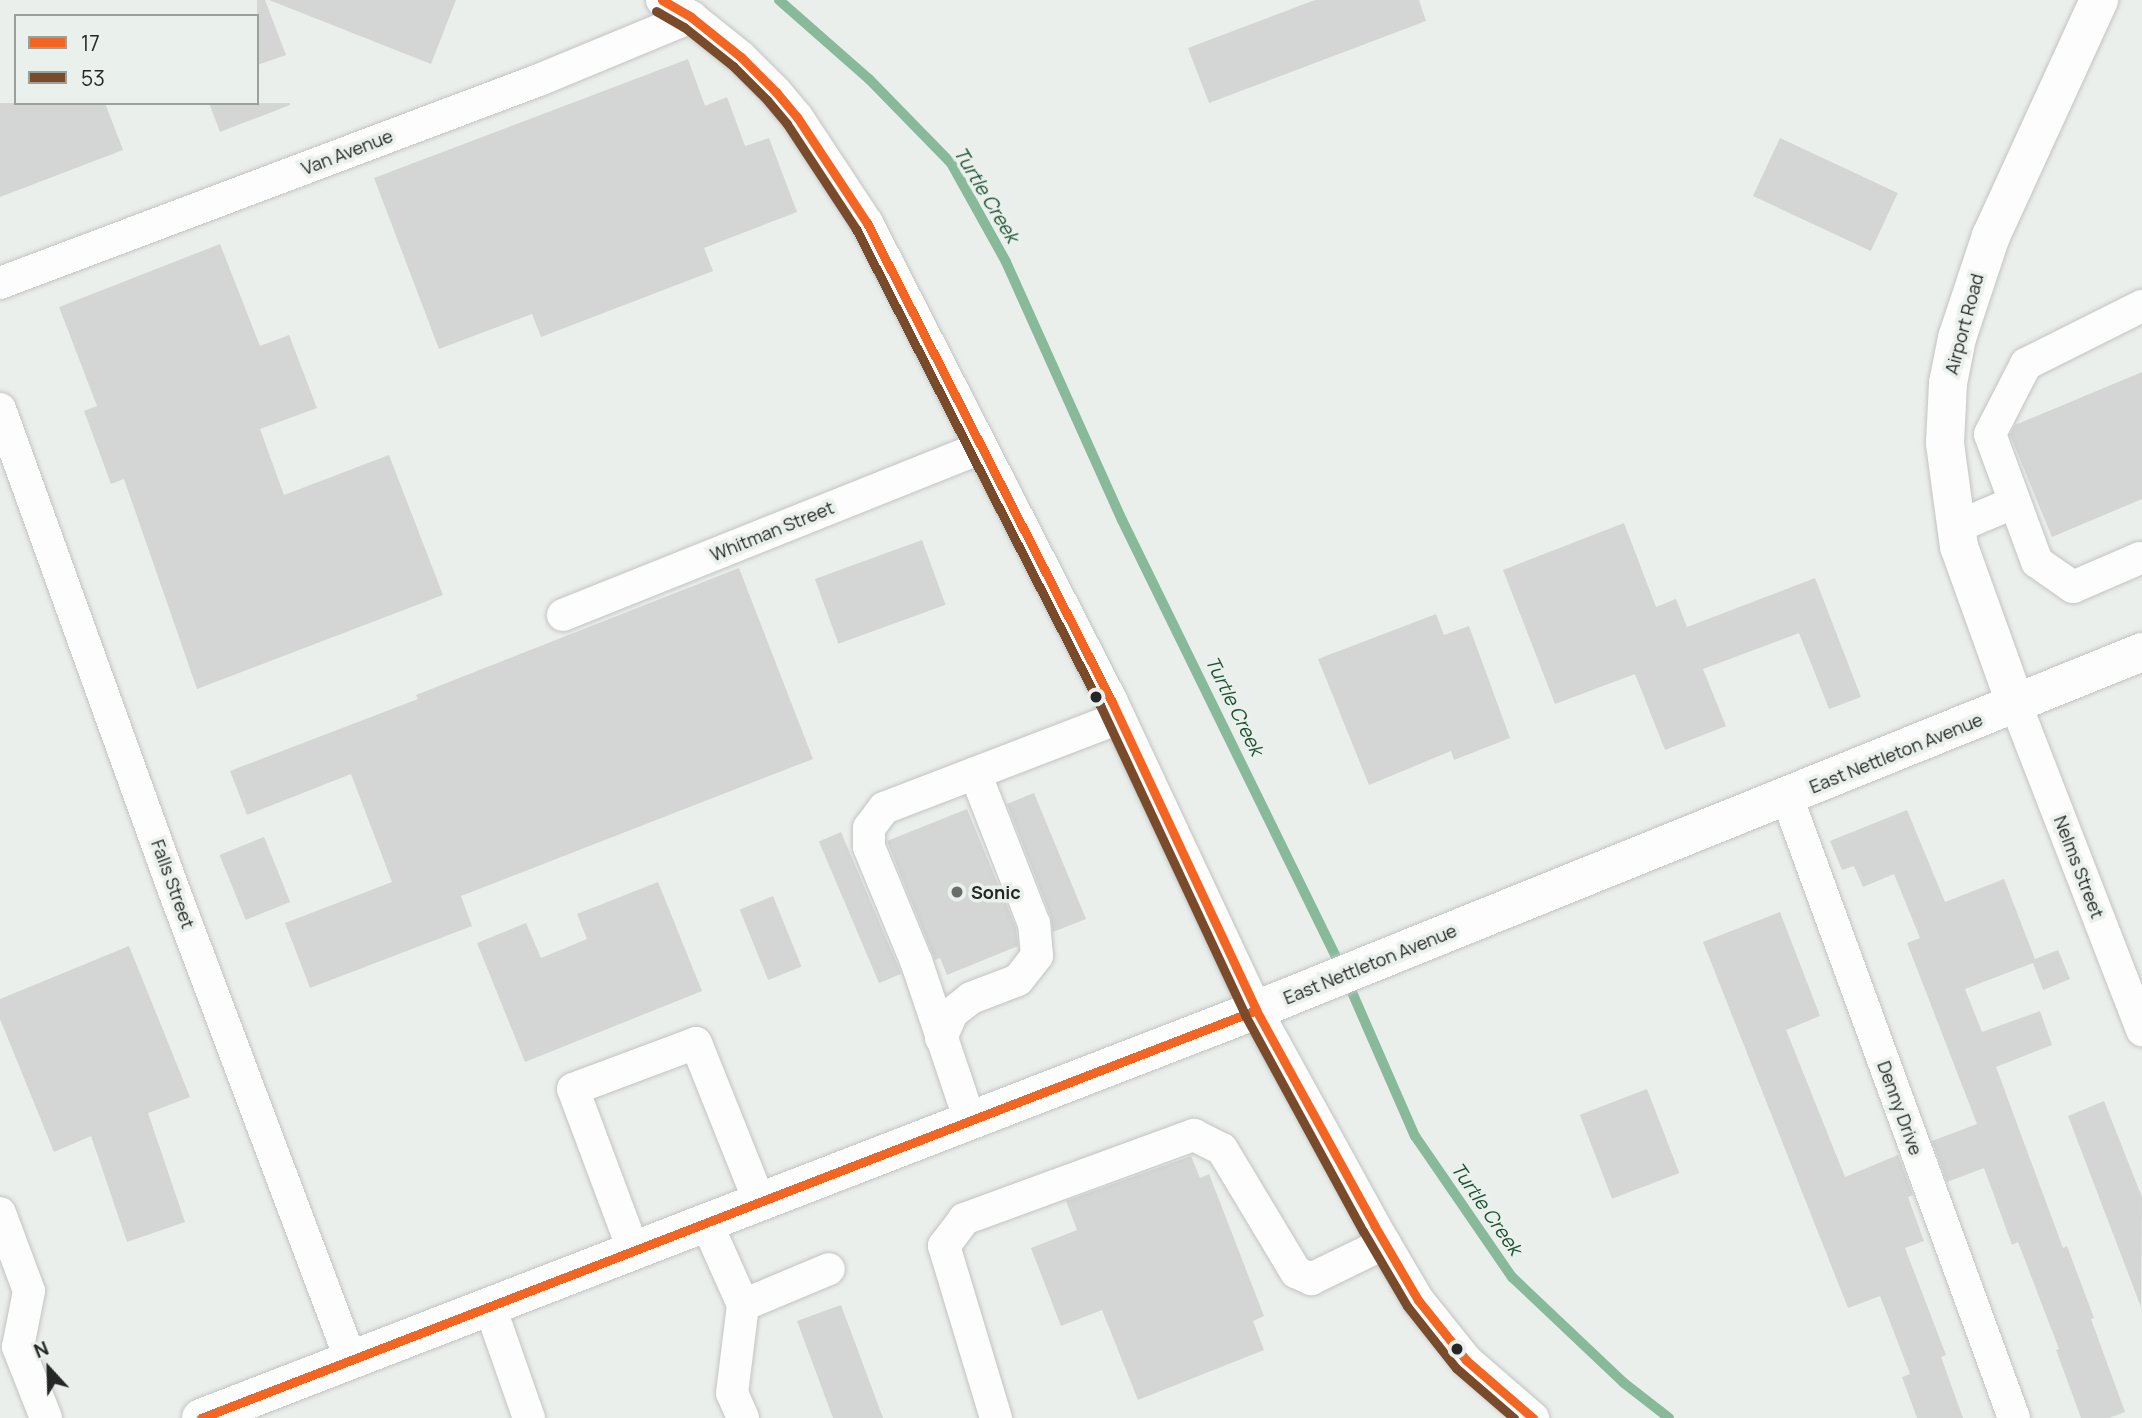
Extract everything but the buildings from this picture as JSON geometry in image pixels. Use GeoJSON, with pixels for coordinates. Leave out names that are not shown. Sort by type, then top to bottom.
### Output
{"type":"FeatureCollection","features":[{"type":"Feature","properties":{"kind":"main road","name":"Airport Road"},"geometry":{"type":"LineString","coordinates":[[2016,705],[1973,589],[1956,527],[1945,443],[1948,383],[1957,338],[1991,236],[2099,0]]}},
{"type":"Feature","properties":{"kind":"main road","name":"East Nettleton Avenue"},"geometry":{"type":"LineString","coordinates":[[205,1417],[489,1304],[634,1252],[1256,1010],[2142,652]]}},
{"type":"Feature","properties":{"kind":"street"},"geometry":{"type":"LineString","coordinates":[[662,0],[691,17],[741,57],[776,92],[838,178],[879,246],[1119,719],[1256,1010],[1385,1243],[1418,1300],[1466,1360],[1533,1418]]}},
{"type":"Feature","properties":{"kind":"street","name":"Van Avenue"},"geometry":{"type":"LineString","coordinates":[[0,283],[539,80],[691,17]]}},
{"type":"Feature","properties":{"kind":"street"},"geometry":{"type":"LineString","coordinates":[[2141,560],[2073,587],[2037,562],[2013,503],[1990,434],[2026,364],[2142,306]]}},
{"type":"Feature","properties":{"kind":"street","name":"Falls Street"},"geometry":{"type":"LineString","coordinates":[[2,423],[350,1358]]}},
{"type":"Feature","properties":{"kind":"street","name":"Whitman Street"},"geometry":{"type":"LineString","coordinates":[[563,615],[981,448]]}},
{"type":"Feature","properties":{"kind":"street"},"geometry":{"type":"LineString","coordinates":[[1956,527],[2013,503]]}},
{"type":"Feature","properties":{"kind":"street","name":"Nelms Street"},"geometry":{"type":"LineString","coordinates":[[2016,705],[2142,1030]]}},
{"type":"Feature","properties":{"kind":"street"},"geometry":{"type":"LineString","coordinates":[[970,1121],[916,961],[869,848],[869,828],[884,808],[1119,719]]}},
{"type":"Feature","properties":{"kind":"street"},"geometry":{"type":"LineString","coordinates":[[941,1038],[952,1013],[961,1005],[971,998],[1018,980],[1037,956],[1034,924],[975,774]]}},
{"type":"Feature","properties":{"kind":"street","name":"Denny Drive"},"geometry":{"type":"LineString","coordinates":[[1787,797],[2014,1418]]}},
{"type":"Feature","properties":{"kind":"street"},"geometry":{"type":"LineString","coordinates":[[634,1252],[573,1089],[696,1043],[760,1203]]}},
{"type":"Feature","properties":{"kind":"street"},"geometry":{"type":"LineString","coordinates":[[996,1418],[944,1246],[964,1219],[1194,1135],[1222,1149],[1296,1272],[1311,1279],[1385,1243]]}},
{"type":"Feature","properties":{"kind":"street"},"geometry":{"type":"LineString","coordinates":[[0,1213],[10,1269],[29,1291],[13,1376],[46,1418]]}},
{"type":"Feature","properties":{"kind":"street"},"geometry":{"type":"LineString","coordinates":[[707,1224],[743,1305],[732,1393],[743,1418]]}},
{"type":"Feature","properties":{"kind":"street"},"geometry":{"type":"LineString","coordinates":[[743,1305],[830,1269]]}},
{"type":"Feature","properties":{"kind":"street"},"geometry":{"type":"LineString","coordinates":[[489,1304],[529,1418]]}},
{"type":"Feature","properties":{"kind":"waterway","name":"Turtle Creek"},"geometry":{"type":"LineString","coordinates":[[779,0],[869,79],[951,163],[1006,262],[1122,520],[1342,969]]}},
{"type":"Feature","properties":{"kind":"waterway","name":"Turtle Creek"},"geometry":{"type":"LineString","coordinates":[[1348,983],[1415,1136],[1512,1277],[1624,1383],[1669,1418]]}},
{"type":"Feature","properties":{"kind":"transit line","name":"17"},"geometry":{"type":"LineString","coordinates":[[662,0],[691,17],[741,57],[776,92],[797,117],[867,223],[1111,700],[1256,1010],[1374,1225],[1418,1300],[1466,1360],[1533,1418]]}},
{"type":"Feature","properties":{"kind":"transit line","name":"53"},"geometry":{"type":"LineString","coordinates":[[656,11],[684,27],[733,66],[767,100],[787,124],[856,229],[1100,705],[1245,1015],[1363,1231],[1407,1306],[1456,1368],[1514,1418]]}},
{"type":"Feature","properties":{"kind":"transit line","name":"17"},"geometry":{"type":"LineString","coordinates":[[201,1418],[1256,1010]]}},
{"type":"Feature","properties":{"kind":"place","name":"Sonic"},"geometry":{"type":"Point","coordinates":[957,892]}}]}
